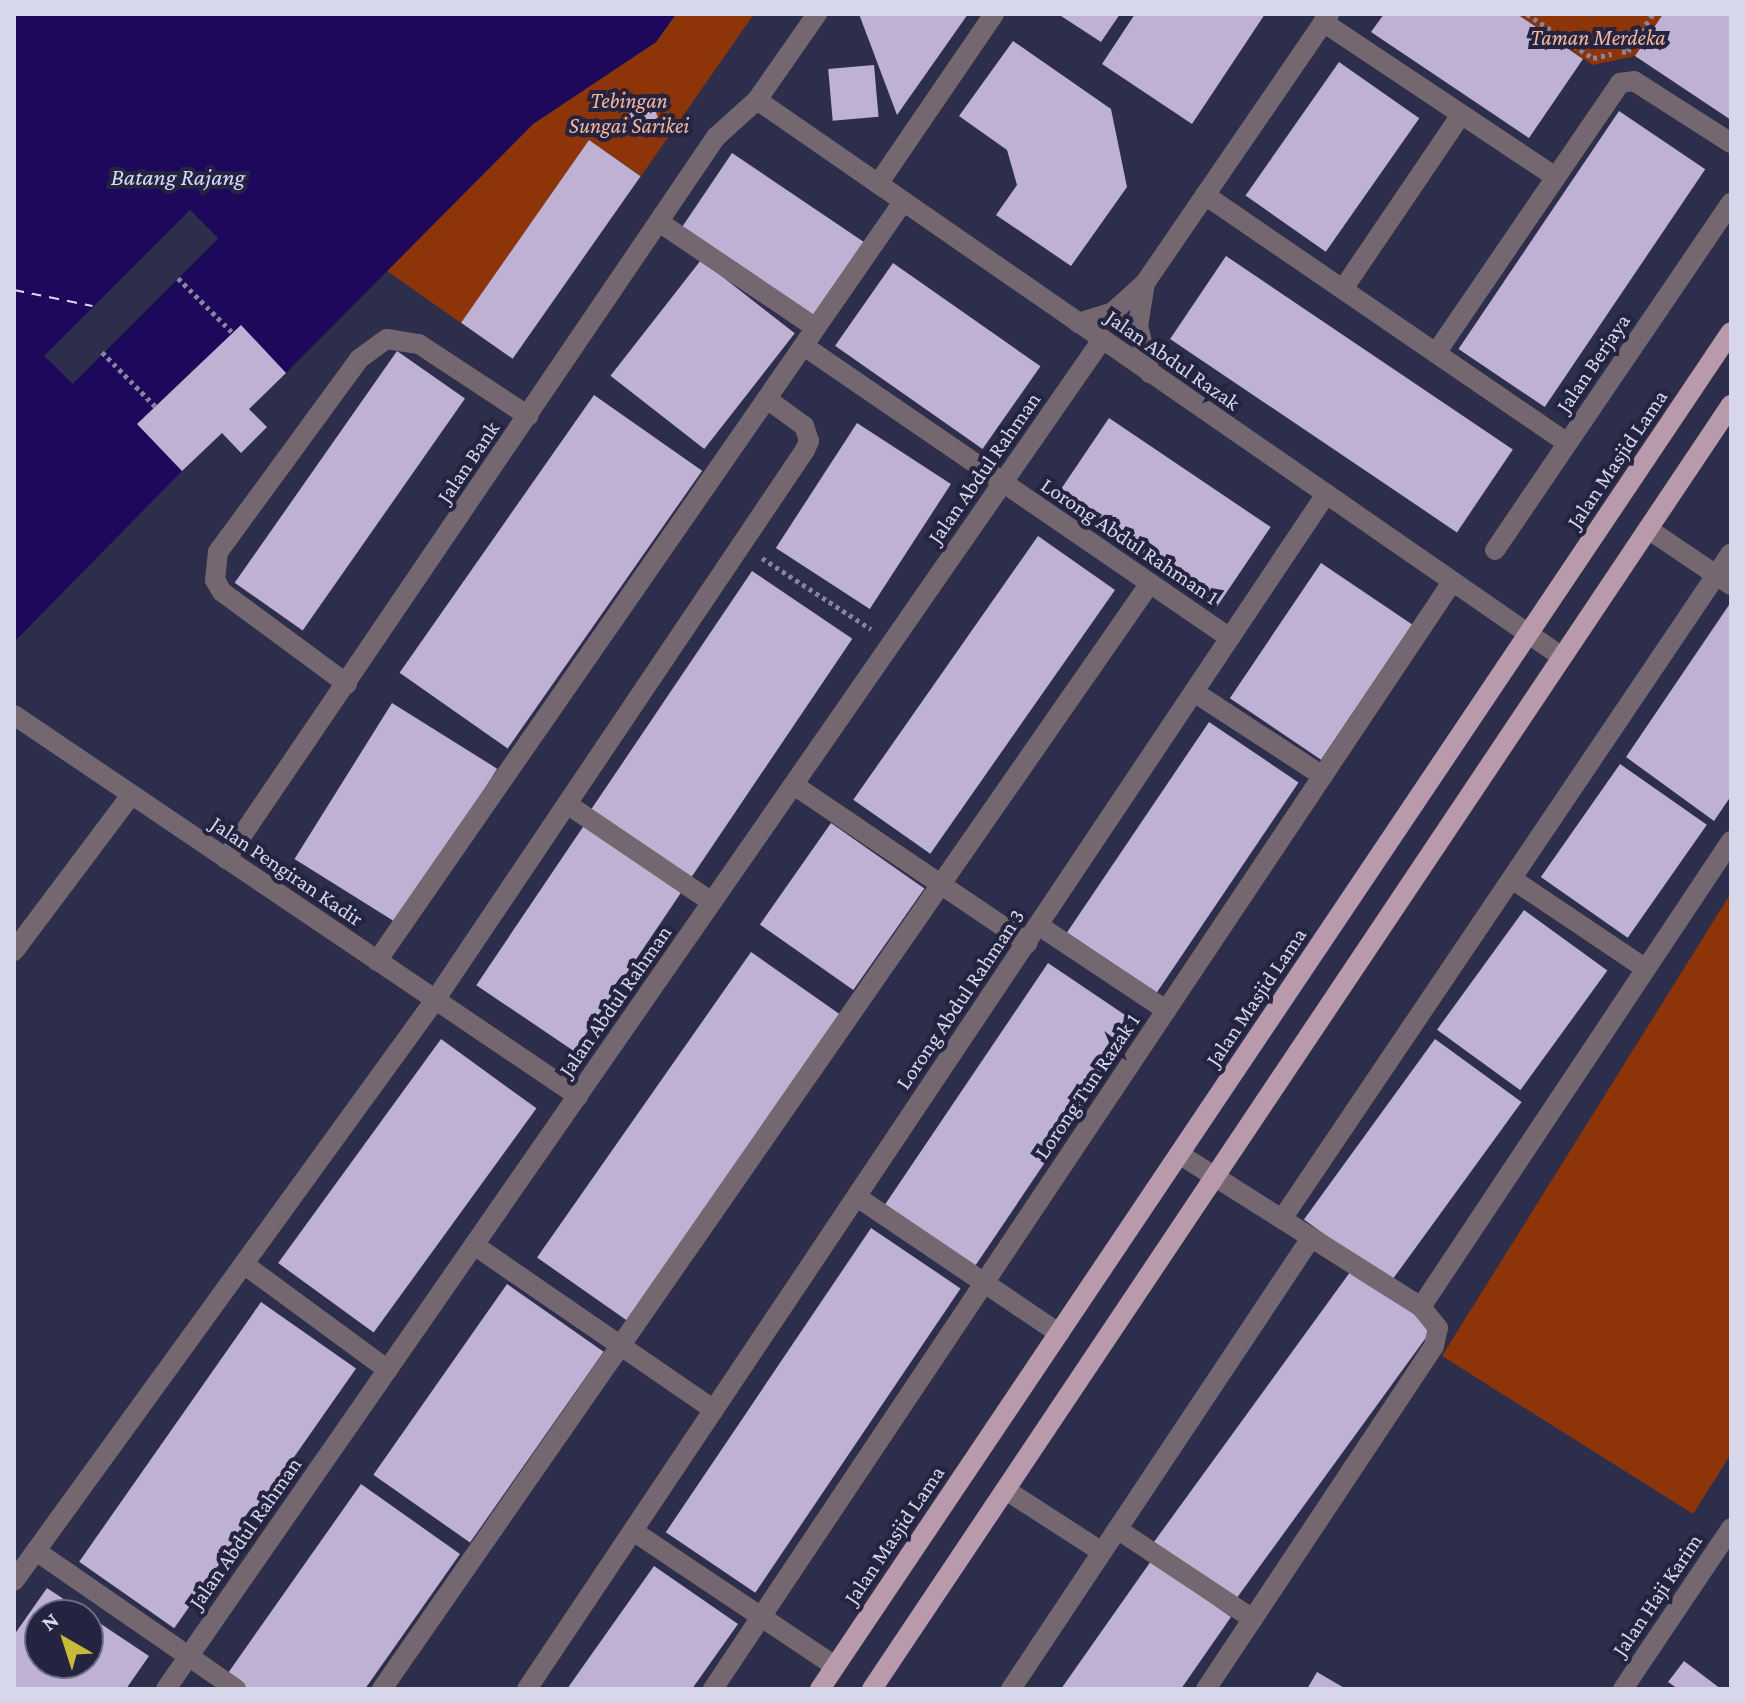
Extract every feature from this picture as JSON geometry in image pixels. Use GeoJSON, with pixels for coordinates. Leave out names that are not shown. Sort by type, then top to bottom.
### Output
{"type":"FeatureCollection","features":[{"type":"Feature","properties":{"kind":"main road","name":"Jalan Masjid Lama"},"geometry":{"type":"LineString","coordinates":[[820,1689],[1731,332]]}},
{"type":"Feature","properties":{"kind":"main road"},"geometry":{"type":"LineString","coordinates":[[872,1689],[1731,405]]}},
{"type":"Feature","properties":{"kind":"street","name":"Jalan Bank"},"geometry":{"type":"LineString","coordinates":[[226,859],[716,137],[757,100],[817,14]]}},
{"type":"Feature","properties":{"kind":"street"},"geometry":{"type":"LineString","coordinates":[[878,184],[994,14]]}},
{"type":"Feature","properties":{"kind":"street"},"geometry":{"type":"LineString","coordinates":[[1078,323],[1113,312],[1145,283],[1326,18],[1461,115],[1555,177]]}},
{"type":"Feature","properties":{"kind":"street"},"geometry":{"type":"LineString","coordinates":[[1436,353],[1624,80],[1731,143]]}},
{"type":"Feature","properties":{"kind":"street","name":"Jalan Abdul Razak"},"geometry":{"type":"LineString","coordinates":[[757,100],[1562,657]]}},
{"type":"Feature","properties":{"kind":"street"},"geometry":{"type":"LineString","coordinates":[[1343,289],[1461,115]]}},
{"type":"Feature","properties":{"kind":"street"},"geometry":{"type":"LineString","coordinates":[[1205,195],[1567,443]]}},
{"type":"Feature","properties":{"kind":"street"},"geometry":{"type":"LineString","coordinates":[[377,961],[903,202]]}},
{"type":"Feature","properties":{"kind":"street","name":"Jalan Berjaya"},"geometry":{"type":"LineString","coordinates":[[1495,550],[1731,203]]}},
{"type":"Feature","properties":{"kind":"street"},"geometry":{"type":"LineString","coordinates":[[659,222],[816,328]]}},
{"type":"Feature","properties":{"kind":"street"},"geometry":{"type":"LineString","coordinates":[[1145,283],[1138,326],[1150,373]]}},
{"type":"Feature","properties":{"kind":"street"},"geometry":{"type":"LineString","coordinates":[[347,684],[222,592],[215,580],[218,552],[359,359],[387,339],[419,344],[528,416]]}},
{"type":"Feature","properties":{"kind":"street","name":"Jalan Abdul Rahman"},"geometry":{"type":"LineString","coordinates":[[166,1689],[1102,340]]}},
{"type":"Feature","properties":{"kind":"street","name":"Lorong Abdul Rahman 1"},"geometry":{"type":"LineString","coordinates":[[804,346],[1230,638]]}},
{"type":"Feature","properties":{"kind":"street"},"geometry":{"type":"LineString","coordinates":[[14,1581],[435,1000],[809,441],[799,420],[767,399]]}},
{"type":"Feature","properties":{"kind":"street","name":"Lorong Abdul Rahman 3"},"geometry":{"type":"LineString","coordinates":[[527,1689],[1326,494]]}},
{"type":"Feature","properties":{"kind":"street"},"geometry":{"type":"LineString","coordinates":[[1648,529],[1724,580]]}},
{"type":"Feature","properties":{"kind":"street"},"geometry":{"type":"LineString","coordinates":[[1282,1219],[1512,879],[1724,580],[1731,553]]}},
{"type":"Feature","properties":{"kind":"street","name":"Lorong Tun Razak 1"},"geometry":{"type":"LineString","coordinates":[[713,1689],[1452,582]]}},
{"type":"Feature","properties":{"kind":"street"},"geometry":{"type":"LineString","coordinates":[[382,1689],[1150,583]]}},
{"type":"Feature","properties":{"kind":"street"},"geometry":{"type":"LineString","coordinates":[[1194,692],[1323,776]]}},
{"type":"Feature","properties":{"kind":"street","name":"Jalan Pengiran Kadir"},"geometry":{"type":"LineString","coordinates":[[14,715],[578,1096]]}},
{"type":"Feature","properties":{"kind":"street"},"geometry":{"type":"LineString","coordinates":[[794,785],[940,884],[1166,1010]]}},
{"type":"Feature","properties":{"kind":"street"},"geometry":{"type":"LineString","coordinates":[[14,951],[131,795]]}},
{"type":"Feature","properties":{"kind":"street"},"geometry":{"type":"LineString","coordinates":[[567,804],[712,902]]}},
{"type":"Feature","properties":{"kind":"street"},"geometry":{"type":"LineString","coordinates":[[1421,1307],[1731,841]]}},
{"type":"Feature","properties":{"kind":"street"},"geometry":{"type":"LineString","coordinates":[[1512,879],[1646,969]]}},
{"type":"Feature","properties":{"kind":"street"},"geometry":{"type":"LineString","coordinates":[[1179,1154],[1421,1307],[1438,1328],[1434,1346],[1206,1689]]}},
{"type":"Feature","properties":{"kind":"street"},"geometry":{"type":"LineString","coordinates":[[857,1197],[1059,1333]]}},
{"type":"Feature","properties":{"kind":"street"},"geometry":{"type":"LineString","coordinates":[[1011,1689],[1311,1238]]}},
{"type":"Feature","properties":{"kind":"street"},"geometry":{"type":"LineString","coordinates":[[474,1245],[714,1410]]}},
{"type":"Feature","properties":{"kind":"street"},"geometry":{"type":"LineString","coordinates":[[245,1265],[388,1370]]}},
{"type":"Feature","properties":{"kind":"street"},"geometry":{"type":"LineString","coordinates":[[1006,1490],[1102,1552]]}},
{"type":"Feature","properties":{"kind":"street","name":"Jalan Haji Karim"},"geometry":{"type":"LineString","coordinates":[[1623,1689],[1731,1528]]}},
{"type":"Feature","properties":{"kind":"street"},"geometry":{"type":"LineString","coordinates":[[1117,1529],[1253,1619]]}},
{"type":"Feature","properties":{"kind":"street"},"geometry":{"type":"LineString","coordinates":[[633,1531],[835,1666]]}},
{"type":"Feature","properties":{"kind":"street"},"geometry":{"type":"LineString","coordinates":[[36,1551],[236,1689]]}},
{"type":"Feature","properties":{"kind":"path"},"geometry":{"type":"LineString","coordinates":[[1527,14],[1593,58],[1628,51],[1653,14]]}},
{"type":"Feature","properties":{"kind":"path"},"geometry":{"type":"LineString","coordinates":[[178,278],[233,333]]}},
{"type":"Feature","properties":{"kind":"path"},"geometry":{"type":"LineString","coordinates":[[102,352],[156,407]]}},
{"type":"Feature","properties":{"kind":"path"},"geometry":{"type":"LineString","coordinates":[[742,544],[892,643]]}},
{"type":"Feature","properties":{"kind":"green space","name":"Tebingan Sungai Sarikei"},"geometry":{"type":"Polygon","coordinates":[[[676,14],[754,14],[641,176],[589,140],[461,323],[387,271],[533,124],[656,42],[676,14]]]}},
{"type":"Feature","properties":{"kind":"green space","name":"Taman Merdeka"},"geometry":{"type":"Polygon","coordinates":[[[1517,14],[1663,14],[1635,56],[1593,65],[1517,14]]]}},
{"type":"Feature","properties":{"kind":"green space"},"geometry":{"type":"Polygon","coordinates":[[[1731,893],[1731,1454],[1693,1514],[1442,1356],[1731,893]]]}},
{"type":"Feature","properties":{"kind":"water","name":"Batang Rajang"},"geometry":{"type":"Polygon","coordinates":[[[14,14],[676,14],[656,42],[533,124],[286,373],[241,326],[137,424],[182,471],[14,642],[14,14]]]}},
{"type":"Feature","properties":{"kind":"pier"},"geometry":{"type":"Polygon","coordinates":[[[190,210],[218,238],[73,384],[44,356],[190,210]]]}},
{"type":"Feature","properties":{"kind":"building"},"geometry":{"type":"Polygon","coordinates":[[[859,14],[968,14],[897,115],[859,14]]]}},
{"type":"Feature","properties":{"kind":"building"},"geometry":{"type":"Polygon","coordinates":[[[1058,14],[1120,14],[1101,42],[1058,14]]]}},
{"type":"Feature","properties":{"kind":"building"},"geometry":{"type":"Polygon","coordinates":[[[1135,14],[1265,14],[1192,124],[1102,64],[1135,14]]]}},
{"type":"Feature","properties":{"kind":"building"},"geometry":{"type":"Polygon","coordinates":[[[1384,14],[1517,14],[1583,59],[1529,138],[1371,32],[1384,14]]]}},
{"type":"Feature","properties":{"kind":"building"},"geometry":{"type":"Polygon","coordinates":[[[1663,14],[1731,14],[1731,120],[1635,56],[1663,14]]]}},
{"type":"Feature","properties":{"kind":"building"},"geometry":{"type":"Polygon","coordinates":[[[1013,41],[1111,109],[1127,187],[1071,266],[996,215],[1017,185],[1007,150],[959,116],[1013,41]]]}},
{"type":"Feature","properties":{"kind":"building"},"geometry":{"type":"Polygon","coordinates":[[[1339,62],[1419,118],[1326,252],[1246,196],[1339,62]]]}},
{"type":"Feature","properties":{"kind":"building"},"geometry":{"type":"Polygon","coordinates":[[[874,65],[879,117],[833,121],[828,69],[874,65]]]}},
{"type":"Feature","properties":{"kind":"building"},"geometry":{"type":"Polygon","coordinates":[[[643,105],[654,109],[658,120],[654,131],[643,135],[632,131],[628,120],[632,109],[643,105]]]}},
{"type":"Feature","properties":{"kind":"building"},"geometry":{"type":"Polygon","coordinates":[[[1619,111],[1705,169],[1545,407],[1459,349],[1619,111]]]}},
{"type":"Feature","properties":{"kind":"building"},"geometry":{"type":"Polygon","coordinates":[[[589,140],[641,176],[513,359],[461,323],[589,140]]]}},
{"type":"Feature","properties":{"kind":"building"},"geometry":{"type":"Polygon","coordinates":[[[732,153],[865,242],[815,316],[682,227],[732,153]]]}},
{"type":"Feature","properties":{"kind":"building"},"geometry":{"type":"Polygon","coordinates":[[[1226,256],[1513,449],[1457,532],[1170,339],[1226,256]]]}},
{"type":"Feature","properties":{"kind":"building"},"geometry":{"type":"Polygon","coordinates":[[[701,260],[795,333],[704,449],[610,376],[701,260]]]}},
{"type":"Feature","properties":{"kind":"building"},"geometry":{"type":"Polygon","coordinates":[[[893,263],[1040,366],[983,449],[835,346],[893,263]]]}},
{"type":"Feature","properties":{"kind":"building"},"geometry":{"type":"Polygon","coordinates":[[[241,325],[286,373],[249,409],[267,427],[241,453],[222,433],[182,471],[137,424],[241,325]]]}},
{"type":"Feature","properties":{"kind":"building"},"geometry":{"type":"Polygon","coordinates":[[[397,351],[465,399],[303,630],[235,583],[397,351]]]}},
{"type":"Feature","properties":{"kind":"building"},"geometry":{"type":"Polygon","coordinates":[[[594,395],[702,471],[508,748],[400,673],[594,395]]]}},
{"type":"Feature","properties":{"kind":"building"},"geometry":{"type":"Polygon","coordinates":[[[1109,418],[1271,527],[1218,606],[1056,497],[1109,418]]]}},
{"type":"Feature","properties":{"kind":"building"},"geometry":{"type":"Polygon","coordinates":[[[857,423],[951,484],[870,609],[776,548],[857,423]]]}},
{"type":"Feature","properties":{"kind":"building"},"geometry":{"type":"Polygon","coordinates":[[[1038,536],[1115,590],[930,854],[853,800],[1038,536]]]}},
{"type":"Feature","properties":{"kind":"building"},"geometry":{"type":"Polygon","coordinates":[[[1321,563],[1412,625],[1321,760],[1230,698],[1321,563]]]}},
{"type":"Feature","properties":{"kind":"building"},"geometry":{"type":"Polygon","coordinates":[[[752,571],[852,639],[689,881],[589,813],[752,571]]]}},
{"type":"Feature","properties":{"kind":"building"},"geometry":{"type":"Polygon","coordinates":[[[1731,602],[1731,796],[1714,821],[1626,757],[1731,602]]]}},
{"type":"Feature","properties":{"kind":"building"},"geometry":{"type":"Polygon","coordinates":[[[392,703],[497,769],[400,925],[294,859],[392,703]]]}},
{"type":"Feature","properties":{"kind":"building"},"geometry":{"type":"Polygon","coordinates":[[[1209,722],[1299,782],[1157,993],[1067,933],[1209,722]]]}},
{"type":"Feature","properties":{"kind":"building"},"geometry":{"type":"Polygon","coordinates":[[[1620,764],[1707,825],[1628,938],[1541,877],[1620,764]]]}},
{"type":"Feature","properties":{"kind":"building"},"geometry":{"type":"Polygon","coordinates":[[[587,821],[685,887],[574,1051],[476,985],[587,821]]]}},
{"type":"Feature","properties":{"kind":"building"},"geometry":{"type":"Polygon","coordinates":[[[831,823],[924,888],[853,990],[760,925],[831,823]]]}},
{"type":"Feature","properties":{"kind":"building"},"geometry":{"type":"Polygon","coordinates":[[[1524,910],[1607,971],[1520,1090],[1437,1030],[1524,910]]]}},
{"type":"Feature","properties":{"kind":"building"},"geometry":{"type":"Polygon","coordinates":[[[751,952],[842,1016],[628,1321],[537,1258],[751,952]]]}},
{"type":"Feature","properties":{"kind":"building"},"geometry":{"type":"Polygon","coordinates":[[[1048,963],[1138,1024],[975,1266],[885,1205],[1048,963]]]}},
{"type":"Feature","properties":{"kind":"building"},"geometry":{"type":"Polygon","coordinates":[[[441,1039],[536,1108],[374,1332],[278,1263],[441,1039]]]}},
{"type":"Feature","properties":{"kind":"building"},"geometry":{"type":"Polygon","coordinates":[[[1435,1039],[1522,1102],[1390,1282],[1304,1219],[1435,1039]]]}},
{"type":"Feature","properties":{"kind":"building"},"geometry":{"type":"Polygon","coordinates":[[[871,1228],[961,1288],[755,1593],[666,1532],[871,1228]]]}},
{"type":"Feature","properties":{"kind":"building"},"geometry":{"type":"Polygon","coordinates":[[[1353,1268],[1434,1327],[1235,1601],[1154,1542],[1353,1268]]]}},
{"type":"Feature","properties":{"kind":"building"},"geometry":{"type":"Polygon","coordinates":[[[507,1284],[604,1352],[470,1543],[373,1475],[507,1284]]]}},
{"type":"Feature","properties":{"kind":"building"},"geometry":{"type":"Polygon","coordinates":[[[261,1302],[356,1369],[174,1628],[79,1562],[261,1302]]]}},
{"type":"Feature","properties":{"kind":"building"},"geometry":{"type":"Polygon","coordinates":[[[361,1484],[460,1554],[365,1689],[230,1689],[221,1683],[361,1484]]]}},
{"type":"Feature","properties":{"kind":"building"},"geometry":{"type":"Polygon","coordinates":[[[1151,1561],[1231,1617],[1181,1689],[1061,1689],[1151,1561]]]}},
{"type":"Feature","properties":{"kind":"building"},"geometry":{"type":"Polygon","coordinates":[[[654,1566],[738,1624],[692,1689],[567,1689],[654,1566]]]}},
{"type":"Feature","properties":{"kind":"building"},"geometry":{"type":"Polygon","coordinates":[[[47,1588],[64,1599],[39,1599],[47,1588]]]}},
{"type":"Feature","properties":{"kind":"building"},"geometry":{"type":"Polygon","coordinates":[[[24,1621],[24,1679],[104,1679],[104,1626],[149,1656],[126,1689],[14,1689],[14,1635],[24,1621]]]}},
{"type":"Feature","properties":{"kind":"building"},"geometry":{"type":"Polygon","coordinates":[[[1684,1661],[1721,1689],[1678,1689],[1668,1682],[1684,1661]]]}},
{"type":"Feature","properties":{"kind":"building"},"geometry":{"type":"Polygon","coordinates":[[[1317,1672],[1346,1689],[1307,1689],[1317,1672]]]}},
{"type":"Feature","properties":{"kind":"ferry route"},"geometry":{"type":"LineString","coordinates":[[14,290],[92,306]]}}]}
